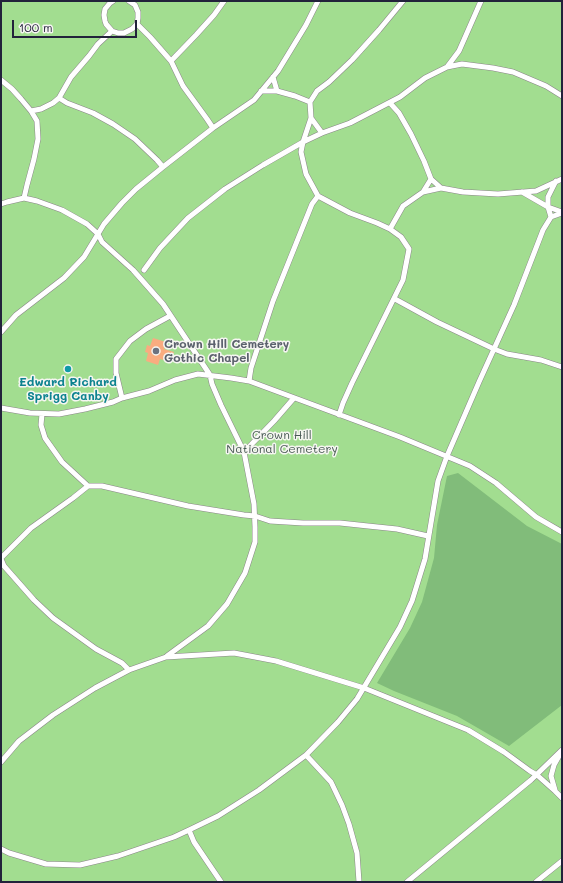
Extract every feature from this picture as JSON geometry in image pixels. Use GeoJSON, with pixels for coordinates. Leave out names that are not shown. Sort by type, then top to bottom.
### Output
{"type":"FeatureCollection","features":[{"type":"Feature","properties":{"kind":"lane"},"geometry":{"type":"LineString","coordinates":[[113,1],[105,9],[104,15],[106,24],[112,31],[118,33],[124,33],[132,30],[137,24],[138,12],[135,5],[129,1]]}},
{"type":"Feature","properties":{"kind":"lane"},"geometry":{"type":"LineString","coordinates":[[170,61],[196,35],[224,1]]}},
{"type":"Feature","properties":{"kind":"lane"},"geometry":{"type":"LineString","coordinates":[[1,332],[16,315],[69,273],[84,257],[104,224],[122,203],[163,167],[213,128],[254,100],[278,71],[306,25],[318,1]]}},
{"type":"Feature","properties":{"kind":"lane"},"geometry":{"type":"LineString","coordinates":[[339,415],[352,383],[395,299],[403,280],[409,249],[401,237],[390,229],[350,213],[318,196],[306,174],[301,152],[311,118],[310,102],[317,91],[329,82],[352,60],[403,1]]}},
{"type":"Feature","properties":{"kind":"lane"},"geometry":{"type":"LineString","coordinates":[[447,67],[459,51],[481,1]]}},
{"type":"Feature","properties":{"kind":"lane"},"geometry":{"type":"LineString","coordinates":[[137,24],[170,61],[183,86],[213,128]]}},
{"type":"Feature","properties":{"kind":"lane"},"geometry":{"type":"LineString","coordinates":[[31,111],[41,109],[60,98],[71,77],[98,44],[112,31]]}},
{"type":"Feature","properties":{"kind":"lane"},"geometry":{"type":"LineString","coordinates":[[459,51],[462,64]]}},
{"type":"Feature","properties":{"kind":"lane"},"geometry":{"type":"LineString","coordinates":[[144,282],[144,270],[160,248],[188,218],[225,189],[303,142],[322,133],[350,123],[390,103],[425,78],[447,67],[462,64],[513,72],[546,86],[562,96]]}},
{"type":"Feature","properties":{"kind":"lane"},"geometry":{"type":"LineString","coordinates":[[273,77],[277,91]]}},
{"type":"Feature","properties":{"kind":"lane"},"geometry":{"type":"LineString","coordinates":[[1,80],[22,99],[37,121]]}},
{"type":"Feature","properties":{"kind":"lane"},"geometry":{"type":"LineString","coordinates":[[261,91],[277,91],[310,102]]}},
{"type":"Feature","properties":{"kind":"lane"},"geometry":{"type":"LineString","coordinates":[[60,98],[67,103],[93,113],[113,124],[135,139],[163,167]]}},
{"type":"Feature","properties":{"kind":"lane"},"geometry":{"type":"LineString","coordinates":[[390,103],[399,113],[412,134],[424,161],[430,180],[441,188]]}},
{"type":"Feature","properties":{"kind":"lane"},"geometry":{"type":"LineString","coordinates":[[24,198],[38,139],[37,121],[41,109]]}},
{"type":"Feature","properties":{"kind":"lane"},"geometry":{"type":"LineString","coordinates":[[311,118],[322,133]]}},
{"type":"Feature","properties":{"kind":"lane"},"geometry":{"type":"LineString","coordinates":[[292,149],[301,152]]}},
{"type":"Feature","properties":{"kind":"lane"},"geometry":{"type":"LineString","coordinates":[[423,192],[430,180]]}},
{"type":"Feature","properties":{"kind":"lane"},"geometry":{"type":"LineString","coordinates":[[390,229],[403,206],[423,192],[441,188],[463,192],[498,194],[536,191],[559,180]]}},
{"type":"Feature","properties":{"kind":"lane"},"geometry":{"type":"LineString","coordinates":[[551,217],[548,207],[548,197],[559,180]]}},
{"type":"Feature","properties":{"kind":"lane"},"geometry":{"type":"LineString","coordinates":[[521,192],[548,207],[562,212]]}},
{"type":"Feature","properties":{"kind":"lane"},"geometry":{"type":"LineString","coordinates":[[248,381],[273,301],[312,204],[318,196]]}},
{"type":"Feature","properties":{"kind":"lane"},"geometry":{"type":"LineString","coordinates":[[1,204],[24,198],[37,201],[62,210],[87,224],[98,234],[102,242],[120,260],[133,270],[163,304],[200,358],[210,376],[221,405],[244,452],[255,516],[255,542],[245,573],[227,604],[208,626],[166,656],[129,670],[95,688],[53,715],[19,741],[1,762]]}},
{"type":"Feature","properties":{"kind":"lane"},"geometry":{"type":"LineString","coordinates":[[1,849],[9,853],[46,864],[80,865],[118,856],[189,830],[218,816],[259,790],[306,755],[352,705],[364,688],[400,627],[412,600],[425,559],[438,481],[447,456],[514,305],[543,230],[551,217],[562,212]]}},
{"type":"Feature","properties":{"kind":"lane"},"geometry":{"type":"LineString","coordinates":[[133,270],[144,270]]}},
{"type":"Feature","properties":{"kind":"lane"},"geometry":{"type":"LineString","coordinates":[[395,299],[437,322],[494,349],[507,354],[541,360],[562,367]]}},
{"type":"Feature","properties":{"kind":"lane"},"geometry":{"type":"LineString","coordinates":[[122,398],[116,373],[116,359],[130,341],[146,329],[170,316]]}},
{"type":"Feature","properties":{"kind":"lane"},"geometry":{"type":"LineString","coordinates":[[1,408],[22,413],[42,414],[59,414],[79,411],[150,391],[175,380],[198,374],[248,381],[400,437],[470,466],[496,482],[536,517],[562,532]]}},
{"type":"Feature","properties":{"kind":"lane"},"geometry":{"type":"LineString","coordinates":[[244,452],[294,398]]}},
{"type":"Feature","properties":{"kind":"lane"},"geometry":{"type":"LineString","coordinates":[[42,414],[41,425],[46,438],[62,462],[88,486]]}},
{"type":"Feature","properties":{"kind":"lane"},"geometry":{"type":"LineString","coordinates":[[129,670],[122,664],[96,649],[53,618],[3,568],[1,558],[31,528],[74,498],[88,486],[102,486],[188,506],[255,516],[270,520],[303,523],[340,523],[397,529],[428,536]]}},
{"type":"Feature","properties":{"kind":"lane"},"geometry":{"type":"LineString","coordinates":[[166,656],[234,654],[276,661],[378,693],[468,730],[504,752],[537,775],[562,798]]}},
{"type":"Feature","properties":{"kind":"lane"},"geometry":{"type":"LineString","coordinates":[[407,882],[525,786],[562,750]]}},
{"type":"Feature","properties":{"kind":"lane"},"geometry":{"type":"LineString","coordinates":[[555,790],[551,776],[554,765],[562,750]]}},
{"type":"Feature","properties":{"kind":"lane"},"geometry":{"type":"LineString","coordinates":[[306,755],[330,782],[342,805],[357,853],[359,882]]}},
{"type":"Feature","properties":{"kind":"lane"},"geometry":{"type":"LineString","coordinates":[[189,830],[194,842],[222,882]]}},
{"type":"Feature","properties":{"kind":"lane"},"geometry":{"type":"LineString","coordinates":[[536,882],[562,861]]}},
{"type":"Feature","properties":{"kind":"green space","name":"Crown Hill National Cemetery"},"geometry":{"type":"Polygon","coordinates":[[[1,1],[562,1],[562,882],[1,882],[1,1]]]}},
{"type":"Feature","properties":{"kind":"green space"},"geometry":{"type":"Polygon","coordinates":[[[458,473],[527,526],[562,544],[562,705],[509,746],[457,716],[377,683],[410,628],[422,602],[434,558],[437,525],[447,476],[458,473]]]}},
{"type":"Feature","properties":{"kind":"building"},"geometry":{"type":"Polygon","coordinates":[[[153,338],[166,342],[164,349],[174,352],[170,362],[160,359],[158,365],[146,361],[148,353],[145,352],[147,345],[150,346],[153,338]]]}},
{"type":"Feature","properties":{"kind":"place","name":"Crown Hill Cemetery Gothic Chapel"},"geometry":{"type":"Point","coordinates":[156,351]}},
{"type":"Feature","properties":{"kind":"place","name":"Edward Richard Sprigg Canby"},"geometry":{"type":"Point","coordinates":[68,369]}}]}
